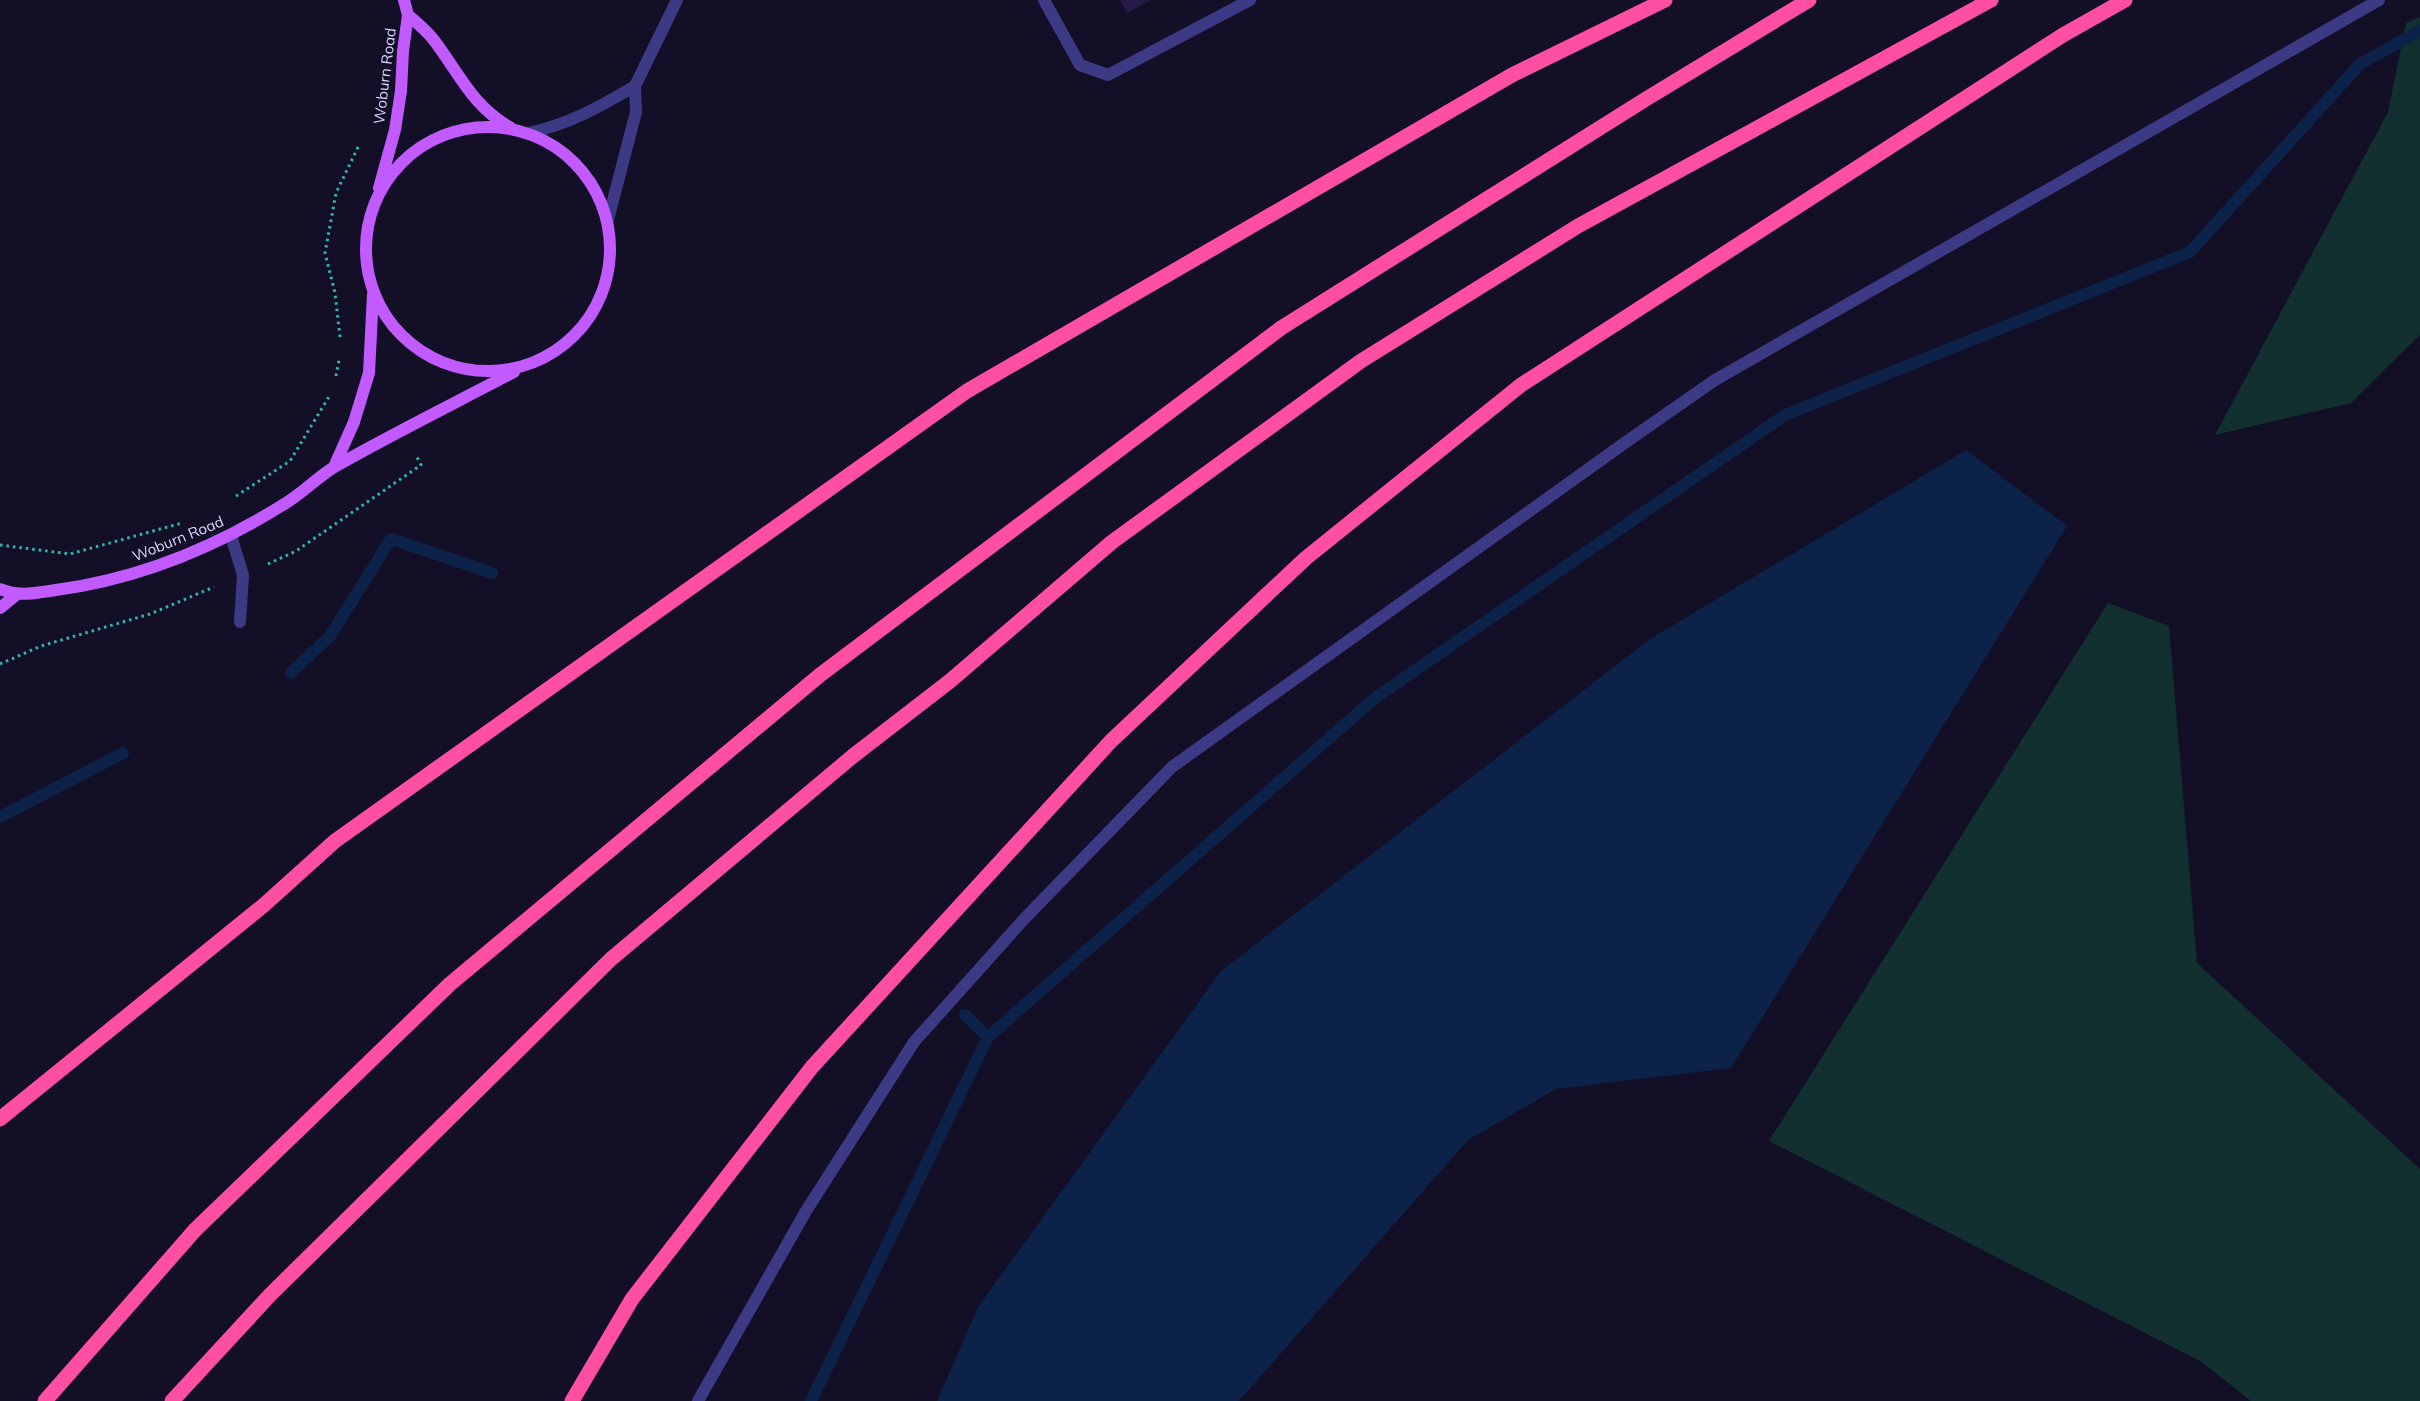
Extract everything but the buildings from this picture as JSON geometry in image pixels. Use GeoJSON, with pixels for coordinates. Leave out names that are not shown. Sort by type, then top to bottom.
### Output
{"type":"FeatureCollection","features":[{"type":"Feature","properties":{"kind":"highway"},"geometry":{"type":"LineString","coordinates":[[0,1119],[264,905],[335,841],[968,391],[1512,75],[1665,0]]}},
{"type":"Feature","properties":{"kind":"highway"},"geometry":{"type":"LineString","coordinates":[[44,1401],[195,1230],[450,984],[820,675],[1281,328],[1646,99],[1809,0]]}},
{"type":"Feature","properties":{"kind":"highway"},"geometry":{"type":"LineString","coordinates":[[172,1401],[270,1295],[611,959],[853,756],[950,681],[1112,542],[1361,361],[1570,231],[1991,0]]}},
{"type":"Feature","properties":{"kind":"highway"},"geometry":{"type":"LineString","coordinates":[[572,1401],[632,1299],[812,1067],[1111,741],[1306,558],[1521,385],[2064,35],[2125,0]]}},
{"type":"Feature","properties":{"kind":"main road","name":"Woburn Road"},"geometry":{"type":"LineString","coordinates":[[334,467],[354,422],[369,374],[373,292],[366,261],[367,236],[395,130],[408,15],[404,0]]}},
{"type":"Feature","properties":{"kind":"main road","name":"Woburn Road"},"geometry":{"type":"LineString","coordinates":[[408,15],[432,38],[468,91],[492,117],[512,129]]}},
{"type":"Feature","properties":{"kind":"main road"},"geometry":{"type":"LineString","coordinates":[[373,292],[390,323],[416,349],[448,366],[484,372],[520,368],[555,352],[583,327],[603,295],[611,258],[608,220],[597,191],[579,166],[556,146],[528,133],[512,129],[471,128],[432,140],[400,164],[377,198]]}},
{"type":"Feature","properties":{"kind":"main road","name":"Woburn Road"},"geometry":{"type":"LineString","coordinates":[[0,590],[16,595],[116,580],[174,560],[231,536],[284,505],[334,467],[520,368]]}},
{"type":"Feature","properties":{"kind":"main road"},"geometry":{"type":"LineString","coordinates":[[0,608],[16,595]]}},
{"type":"Feature","properties":{"kind":"street"},"geometry":{"type":"LineString","coordinates":[[608,220],[636,112],[635,86],[677,0]]}},
{"type":"Feature","properties":{"kind":"street"},"geometry":{"type":"LineString","coordinates":[[1044,0],[1080,65],[1108,75],[1250,0]]}},
{"type":"Feature","properties":{"kind":"street"},"geometry":{"type":"LineString","coordinates":[[698,1401],[806,1211],[914,1042],[1025,918],[1172,767],[1626,442],[1716,380],[2379,0]]}},
{"type":"Feature","properties":{"kind":"street"},"geometry":{"type":"LineString","coordinates":[[528,133],[557,127],[583,116],[635,86]]}},
{"type":"Feature","properties":{"kind":"street"},"geometry":{"type":"LineString","coordinates":[[231,536],[243,575],[240,622]]}},
{"type":"Feature","properties":{"kind":"green space"},"geometry":{"type":"Polygon","coordinates":[[[2420,17],[2420,335],[2351,403],[2215,435],[2388,112],[2406,23],[2420,17]]]}},
{"type":"Feature","properties":{"kind":"green space"},"geometry":{"type":"Polygon","coordinates":[[[2108,603],[2169,626],[2197,963],[2420,1169],[2420,1401],[2251,1401],[2202,1362],[1769,1141],[2108,603]]]}},
{"type":"Feature","properties":{"kind":"water"},"geometry":{"type":"Polygon","coordinates":[[[1966,450],[2067,526],[1731,1068],[1556,1089],[1468,1140],[1239,1401],[937,1401],[978,1307],[1221,971],[1650,639],[1966,450]]]}},
{"type":"Feature","properties":{"kind":"waterway"},"geometry":{"type":"LineString","coordinates":[[811,1401],[988,1037],[1375,698],[1785,415],[2190,252],[2360,64],[2420,31]]}},
{"type":"Feature","properties":{"kind":"waterway"},"geometry":{"type":"LineString","coordinates":[[291,673],[330,636],[391,539],[492,573]]}},
{"type":"Feature","properties":{"kind":"waterway"},"geometry":{"type":"LineString","coordinates":[[0,817],[123,753]]}},
{"type":"Feature","properties":{"kind":"waterway"},"geometry":{"type":"LineString","coordinates":[[965,1015],[988,1037]]}}]}
